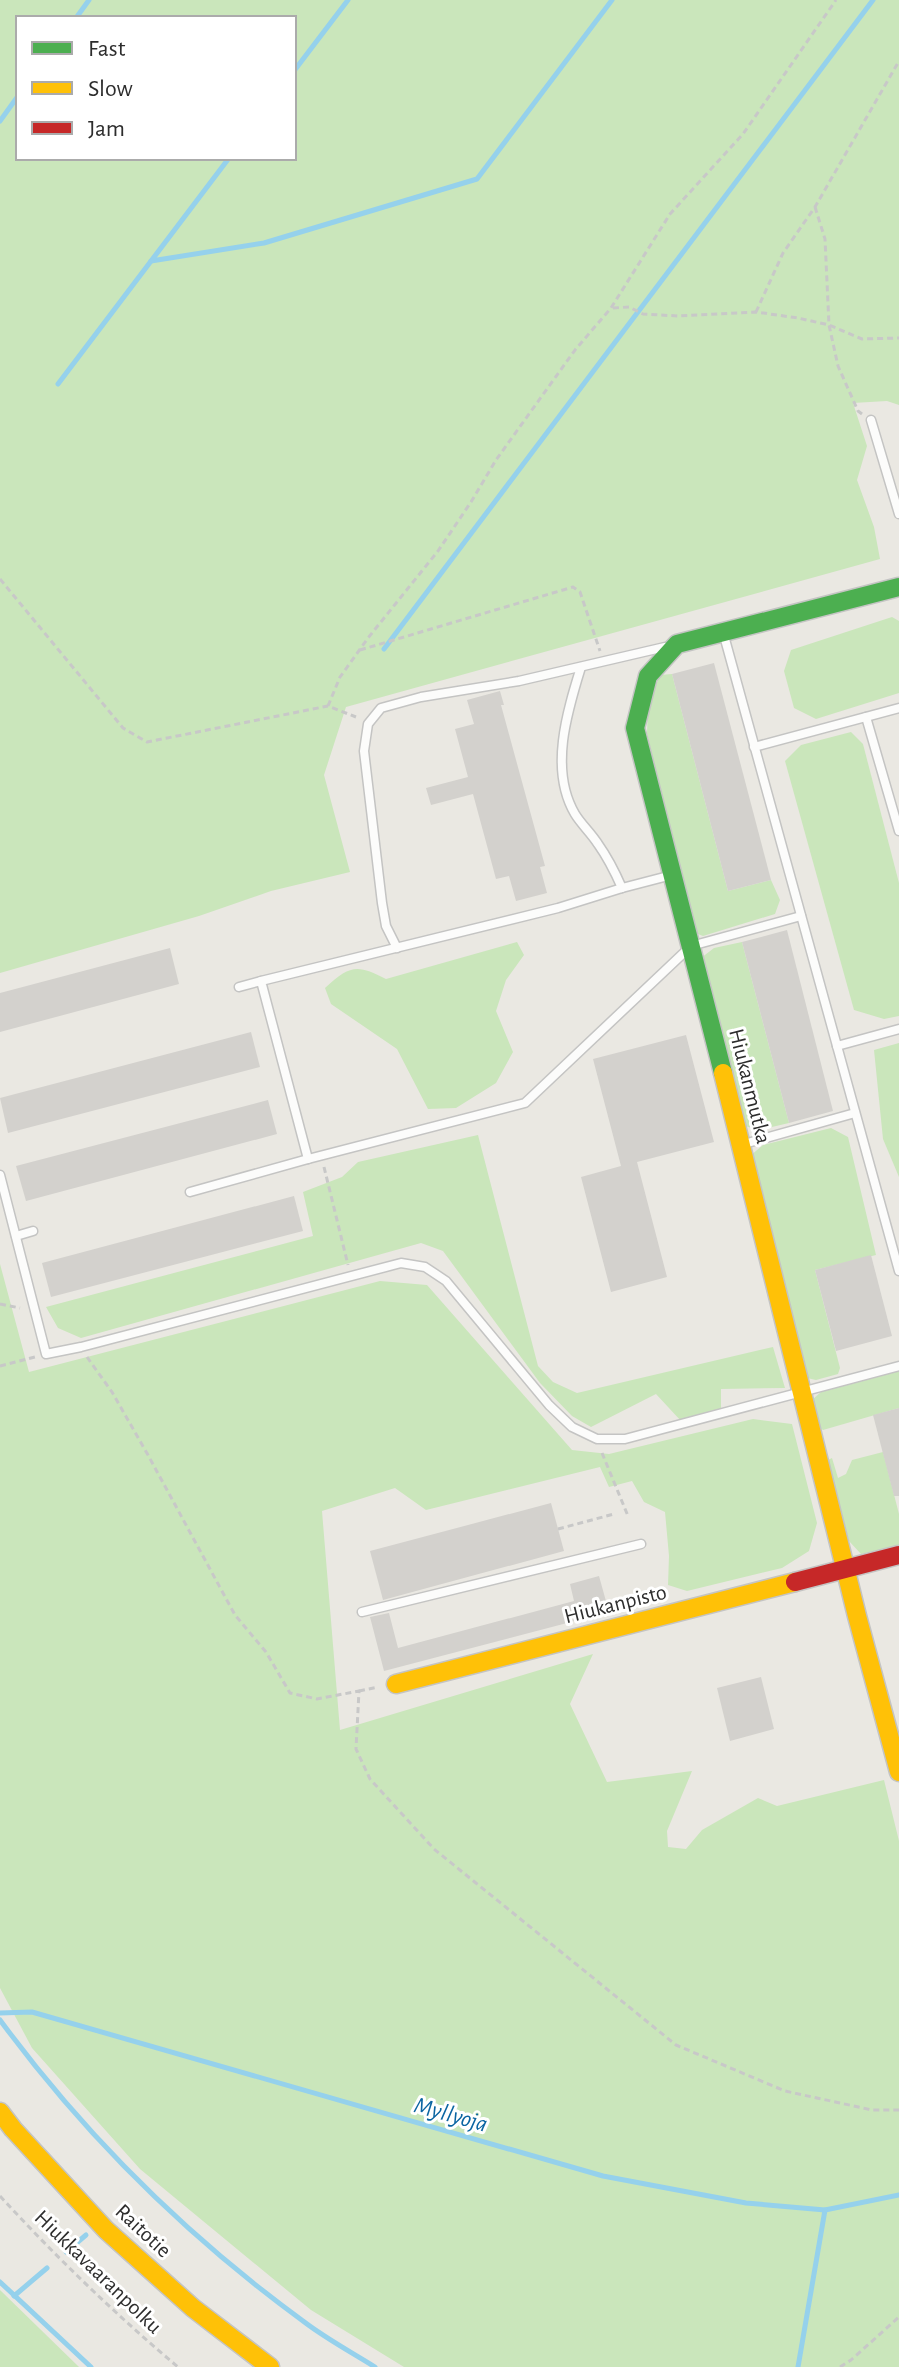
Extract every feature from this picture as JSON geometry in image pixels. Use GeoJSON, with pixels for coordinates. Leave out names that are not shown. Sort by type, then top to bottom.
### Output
{"type":"FeatureCollection","features":[{"type":"Feature","properties":{"kind":"street"},"geometry":{"type":"LineString","coordinates":[[677,644],[899,587]]}},
{"type":"Feature","properties":{"kind":"street","name":"Hiukanmutka"},"geometry":{"type":"LineString","coordinates":[[677,644],[648,676],[635,728],[899,1772]]}},
{"type":"Feature","properties":{"kind":"street","name":"Hiukanpisto"},"geometry":{"type":"LineString","coordinates":[[390,1685],[899,1555]]}},
{"type":"Feature","properties":{"kind":"street","name":"Raitotie"},"geometry":{"type":"LineString","coordinates":[[0,2112],[106,2230],[193,2308],[270,2367]]}},
{"type":"Feature","properties":{"kind":"lane"},"geometry":{"type":"LineString","coordinates":[[871,420],[899,514]]}},
{"type":"Feature","properties":{"kind":"lane"},"geometry":{"type":"LineString","coordinates":[[723,632],[899,1271]]}},
{"type":"Feature","properties":{"kind":"lane"},"geometry":{"type":"LineString","coordinates":[[397,948],[386,926],[382,903],[364,751],[368,724],[381,708],[421,697],[519,681],[677,644]]}},
{"type":"Feature","properties":{"kind":"lane"},"geometry":{"type":"LineString","coordinates":[[581,667],[567,711],[562,751],[565,785],[574,812],[598,844],[622,888]]}},
{"type":"Feature","properties":{"kind":"lane"},"geometry":{"type":"LineString","coordinates":[[754,747],[899,708]]}},
{"type":"Feature","properties":{"kind":"lane"},"geometry":{"type":"LineString","coordinates":[[866,717],[899,831]]}},
{"type":"Feature","properties":{"kind":"lane"},"geometry":{"type":"LineString","coordinates":[[239,987],[558,908],[672,875]]}},
{"type":"Feature","properties":{"kind":"lane"},"geometry":{"type":"LineString","coordinates":[[190,1192],[525,1103],[691,946],[801,916]]}},
{"type":"Feature","properties":{"kind":"lane"},"geometry":{"type":"LineString","coordinates":[[261,981],[308,1159]]}},
{"type":"Feature","properties":{"kind":"lane"},"geometry":{"type":"LineString","coordinates":[[837,1046],[899,1029]]}},
{"type":"Feature","properties":{"kind":"lane"},"geometry":{"type":"LineString","coordinates":[[741,1145],[855,1113]]}},
{"type":"Feature","properties":{"kind":"lane"},"geometry":{"type":"LineString","coordinates":[[0,1175],[46,1354],[401,1263],[425,1267],[446,1281],[549,1405],[572,1427],[597,1439],[625,1439],[899,1366]]}},
{"type":"Feature","properties":{"kind":"lane"},"geometry":{"type":"LineString","coordinates":[[888,1230],[899,1227]]}},
{"type":"Feature","properties":{"kind":"lane"},"geometry":{"type":"LineString","coordinates":[[16,1236],[33,1231]]}},
{"type":"Feature","properties":{"kind":"lane"},"geometry":{"type":"LineString","coordinates":[[362,1612],[641,1544]]}},
{"type":"Feature","properties":{"kind":"path"},"geometry":{"type":"LineString","coordinates":[[328,706],[340,677],[438,551],[496,460],[575,350],[611,308],[670,214],[743,134],[836,0]]}},
{"type":"Feature","properties":{"kind":"path"},"geometry":{"type":"LineString","coordinates":[[756,312],[783,253],[815,207],[899,61]]}},
{"type":"Feature","properties":{"kind":"path"},"geometry":{"type":"LineString","coordinates":[[815,207],[825,239],[829,325],[838,366],[858,411]]}},
{"type":"Feature","properties":{"kind":"path"},"geometry":{"type":"LineString","coordinates":[[611,308],[633,308],[643,314],[678,316],[756,312],[829,325],[862,339],[899,338]]}},
{"type":"Feature","properties":{"kind":"path"},"geometry":{"type":"LineString","coordinates":[[0,579],[123,728],[147,742],[328,706],[352,715]]}},
{"type":"Feature","properties":{"kind":"path"},"geometry":{"type":"LineString","coordinates":[[360,650],[573,587],[580,592],[603,662]]}},
{"type":"Feature","properties":{"kind":"path"},"geometry":{"type":"LineString","coordinates":[[322,1156],[351,1275]]}},
{"type":"Feature","properties":{"kind":"path"},"geometry":{"type":"LineString","coordinates":[[0,1304],[36,1311]]}},
{"type":"Feature","properties":{"kind":"path"},"geometry":{"type":"LineString","coordinates":[[81,1347],[112,1392],[235,1615],[266,1652],[290,1693],[317,1699],[390,1685]]}},
{"type":"Feature","properties":{"kind":"path"},"geometry":{"type":"LineString","coordinates":[[0,1366],[46,1354]]}},
{"type":"Feature","properties":{"kind":"path"},"geometry":{"type":"LineString","coordinates":[[597,1439],[628,1516]]}},
{"type":"Feature","properties":{"kind":"path"},"geometry":{"type":"LineString","coordinates":[[558,1529],[614,1514]]}},
{"type":"Feature","properties":{"kind":"path"},"geometry":{"type":"LineString","coordinates":[[359,1691],[356,1749],[370,1779],[434,1849],[676,2045],[785,2091],[872,2110],[899,2110]]}},
{"type":"Feature","properties":{"kind":"path","name":"Hiukkavaaranpolku"},"geometry":{"type":"LineString","coordinates":[[0,2196],[46,2246],[134,2330],[178,2367]]}},
{"type":"Feature","properties":{"kind":"path"},"geometry":{"type":"LineString","coordinates":[[840,2367],[899,2317]]}},
{"type":"Feature","properties":{"kind":"green space"},"geometry":{"type":"Polygon","coordinates":[[[0,0],[899,0],[899,405],[887,401],[853,403],[867,446],[857,480],[874,527],[880,559],[346,707],[324,775],[350,872],[271,891],[199,916],[0,973],[0,0]]]}},
{"type":"Feature","properties":{"kind":"green space"},"geometry":{"type":"Polygon","coordinates":[[[892,617],[899,621],[899,693],[816,719],[794,708],[784,671],[791,650],[892,617]]]}},
{"type":"Feature","properties":{"kind":"green space"},"geometry":{"type":"Polygon","coordinates":[[[672,674],[728,891],[771,880],[780,900],[775,914],[703,936],[693,932],[647,733],[648,706],[660,675],[672,674]]]}},
{"type":"Feature","properties":{"kind":"green space"},"geometry":{"type":"Polygon","coordinates":[[[851,732],[863,744],[899,883],[899,1016],[884,1019],[854,1010],[785,761],[801,745],[851,732]]]}},
{"type":"Feature","properties":{"kind":"green space"},"geometry":{"type":"Polygon","coordinates":[[[517,942],[524,955],[506,980],[496,1011],[513,1052],[496,1083],[456,1108],[428,1109],[397,1049],[331,1004],[325,988],[354,969],[386,979],[517,942]]]}},
{"type":"Feature","properties":{"kind":"green space"},"geometry":{"type":"Polygon","coordinates":[[[742,942],[789,1123],[759,1130],[745,1126],[701,958],[714,948],[742,942]]]}},
{"type":"Feature","properties":{"kind":"green space"},"geometry":{"type":"Polygon","coordinates":[[[899,1043],[899,1177],[883,1139],[874,1050],[899,1043]]]}},
{"type":"Feature","properties":{"kind":"green space"},"geometry":{"type":"Polygon","coordinates":[[[831,1128],[848,1137],[876,1255],[815,1270],[840,1368],[838,1374],[816,1380],[807,1378],[750,1156],[763,1145],[831,1128]]]}},
{"type":"Feature","properties":{"kind":"green space"},"geometry":{"type":"Polygon","coordinates":[[[478,1135],[538,1366],[553,1382],[577,1393],[773,1347],[785,1388],[721,1389],[721,1409],[681,1421],[656,1394],[591,1427],[572,1416],[540,1383],[443,1251],[421,1243],[81,1338],[58,1328],[46,1307],[313,1236],[303,1192],[342,1177],[358,1162],[478,1135]]]}},
{"type":"Feature","properties":{"kind":"green space"},"geometry":{"type":"Polygon","coordinates":[[[0,1264],[29,1372],[380,1281],[427,1285],[572,1450],[609,1454],[753,1419],[792,1424],[817,1523],[809,1551],[782,1568],[687,1591],[668,1585],[665,1512],[644,1502],[632,1481],[609,1487],[600,1467],[426,1510],[395,1488],[322,1511],[340,1730],[593,1654],[570,1704],[607,1782],[692,1771],[667,1831],[668,1847],[686,1849],[702,1830],[758,1798],[777,1806],[884,1780],[899,1841],[899,2367],[404,2367],[311,2310],[140,2169],[32,2048],[0,1988],[0,1264]]]}},
{"type":"Feature","properties":{"kind":"green space"},"geometry":{"type":"Polygon","coordinates":[[[899,1371],[899,1408],[823,1430],[819,1427],[812,1400],[821,1392],[899,1371]]]}},
{"type":"Feature","properties":{"kind":"green space"},"geometry":{"type":"Polygon","coordinates":[[[883,1452],[899,1514],[899,1545],[861,1554],[849,1541],[828,1460],[832,1458],[838,1478],[846,1474],[852,1460],[883,1452]]]}},
{"type":"Feature","properties":{"kind":"green space"},"geometry":{"type":"Polygon","coordinates":[[[0,2290],[79,2367],[0,2367],[0,2290]]]}},
{"type":"Feature","properties":{"kind":"building"},"geometry":{"type":"Polygon","coordinates":[[[714,663],[771,880],[728,891],[672,674],[714,663]]]}},
{"type":"Feature","properties":{"kind":"building"},"geometry":{"type":"Polygon","coordinates":[[[500,691],[504,705],[501,705],[545,866],[540,867],[547,893],[516,901],[509,876],[496,879],[473,794],[431,805],[426,788],[468,777],[455,729],[474,724],[467,700],[500,691]]]}},
{"type":"Feature","properties":{"kind":"building"},"geometry":{"type":"Polygon","coordinates":[[[787,930],[833,1111],[789,1123],[742,942],[787,930]]]}},
{"type":"Feature","properties":{"kind":"building"},"geometry":{"type":"Polygon","coordinates":[[[170,948],[179,984],[0,1032],[0,993],[170,948]]]}},
{"type":"Feature","properties":{"kind":"building"},"geometry":{"type":"Polygon","coordinates":[[[251,1032],[260,1067],[8,1133],[0,1098],[251,1032]]]}},
{"type":"Feature","properties":{"kind":"building"},"geometry":{"type":"Polygon","coordinates":[[[686,1035],[714,1142],[637,1162],[667,1277],[611,1292],[581,1177],[621,1166],[593,1059],[686,1035]]]}},
{"type":"Feature","properties":{"kind":"building"},"geometry":{"type":"Polygon","coordinates":[[[268,1100],[277,1134],[26,1201],[16,1166],[268,1100]]]}},
{"type":"Feature","properties":{"kind":"building"},"geometry":{"type":"Polygon","coordinates":[[[294,1196],[303,1231],[51,1297],[42,1263],[294,1196]]]}},
{"type":"Feature","properties":{"kind":"building"},"geometry":{"type":"Polygon","coordinates":[[[871,1255],[892,1336],[836,1351],[815,1270],[871,1255]]]}},
{"type":"Feature","properties":{"kind":"building"},"geometry":{"type":"Polygon","coordinates":[[[899,1408],[899,1496],[894,1496],[873,1415],[899,1408]]]}},
{"type":"Feature","properties":{"kind":"building"},"geometry":{"type":"Polygon","coordinates":[[[551,1503],[564,1551],[383,1600],[370,1551],[551,1503]]]}},
{"type":"Feature","properties":{"kind":"building"},"geometry":{"type":"Polygon","coordinates":[[[599,1576],[609,1612],[384,1671],[370,1617],[389,1613],[398,1648],[574,1601],[570,1584],[599,1576]]]}},
{"type":"Feature","properties":{"kind":"building"},"geometry":{"type":"Polygon","coordinates":[[[761,1677],[774,1729],[730,1741],[717,1688],[761,1677]]]}},
{"type":"Feature","properties":{"kind":"waterway"},"geometry":{"type":"LineString","coordinates":[[77,16],[89,0]]}},
{"type":"Feature","properties":{"kind":"waterway"},"geometry":{"type":"LineString","coordinates":[[296,68],[348,0]]}},
{"type":"Feature","properties":{"kind":"waterway"},"geometry":{"type":"LineString","coordinates":[[151,261],[264,243],[477,179],[612,0]]}},
{"type":"Feature","properties":{"kind":"waterway"},"geometry":{"type":"LineString","coordinates":[[384,649],[873,0]]}},
{"type":"Feature","properties":{"kind":"waterway"},"geometry":{"type":"LineString","coordinates":[[0,121],[16,99]]}},
{"type":"Feature","properties":{"kind":"waterway"},"geometry":{"type":"LineString","coordinates":[[58,384],[227,160]]}},
{"type":"Feature","properties":{"kind":"waterway","name":"Myllyoja"},"geometry":{"type":"LineString","coordinates":[[0,2013],[32,2012],[603,2176],[746,2203],[825,2210],[899,2195]]}},
{"type":"Feature","properties":{"kind":"waterway"},"geometry":{"type":"LineString","coordinates":[[0,2020],[102,2143],[179,2219],[260,2289],[329,2339],[375,2367]]}},
{"type":"Feature","properties":{"kind":"waterway"},"geometry":{"type":"LineString","coordinates":[[798,2367],[825,2210]]}},
{"type":"Feature","properties":{"kind":"waterway"},"geometry":{"type":"LineString","coordinates":[[66,2252],[86,2235]]}},
{"type":"Feature","properties":{"kind":"waterway"},"geometry":{"type":"LineString","coordinates":[[14,2296],[47,2268]]}},
{"type":"Feature","properties":{"kind":"waterway"},"geometry":{"type":"LineString","coordinates":[[0,2282],[91,2367]]}},
{"type":"Feature","properties":{"kind":"traffic: fast"},"geometry":{"type":"LineString","coordinates":[[723,1073],[635,728],[648,676],[677,644],[899,587]]}},
{"type":"Feature","properties":{"kind":"traffic: slow"},"geometry":{"type":"LineString","coordinates":[[723,1073],[857,1616],[899,1772]]}},
{"type":"Feature","properties":{"kind":"traffic: slow"},"geometry":{"type":"LineString","coordinates":[[396,1684],[795,1582]]}},
{"type":"Feature","properties":{"kind":"traffic: slow"},"geometry":{"type":"LineString","coordinates":[[0,2112],[106,2230],[193,2308],[270,2367]]}},
{"type":"Feature","properties":{"kind":"traffic: jam"},"geometry":{"type":"LineString","coordinates":[[795,1582],[899,1555]]}}]}
